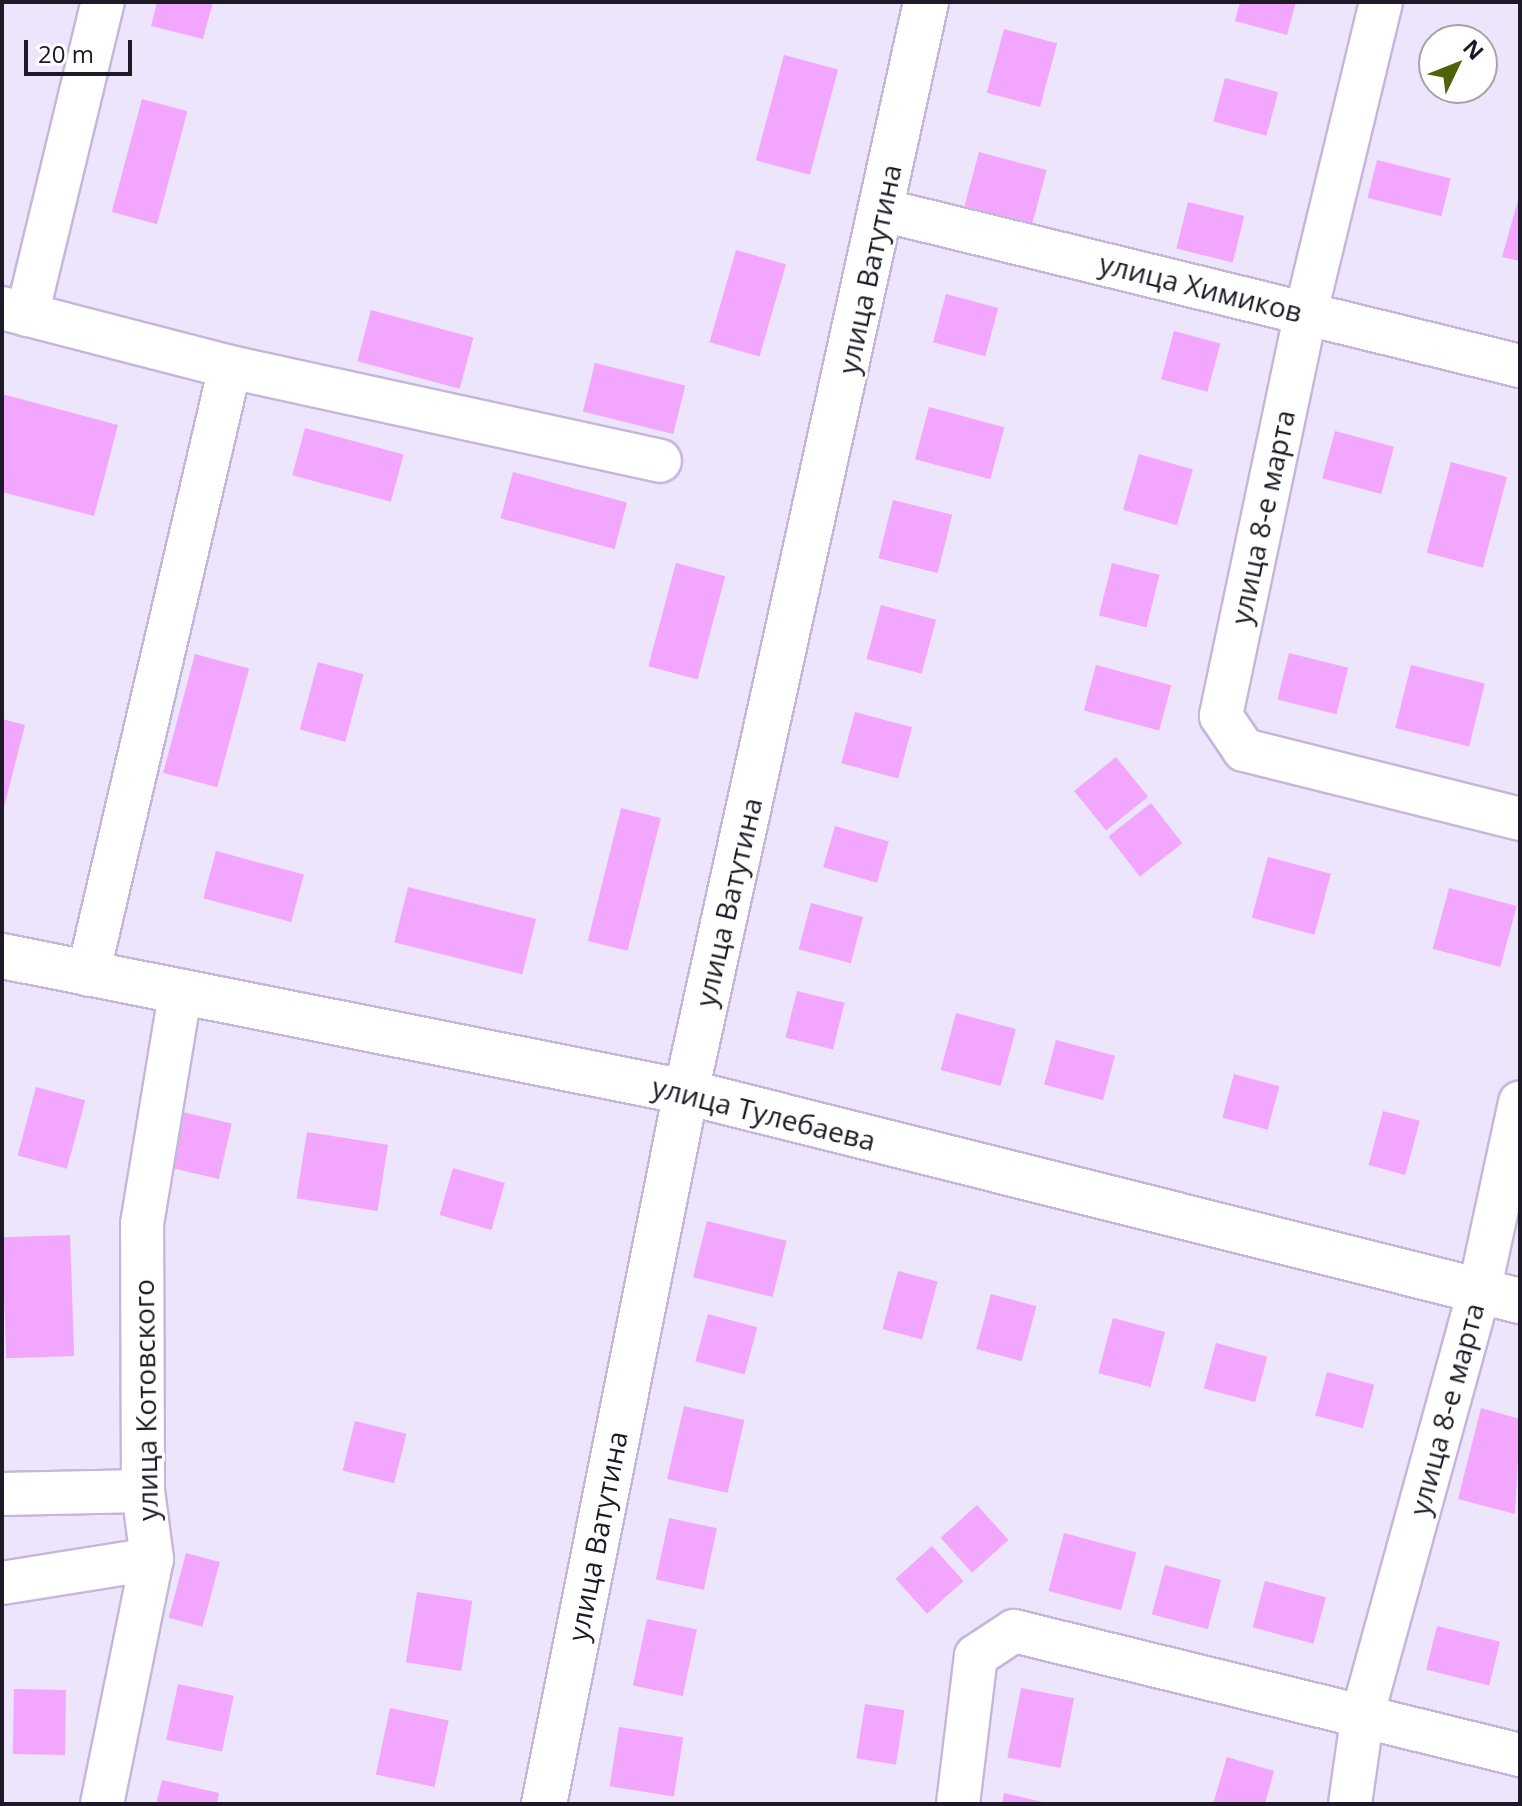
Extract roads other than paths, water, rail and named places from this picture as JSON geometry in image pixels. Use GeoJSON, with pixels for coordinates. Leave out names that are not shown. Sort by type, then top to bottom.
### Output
{"type":"FeatureCollection","features":[{"type":"Feature","properties":{"kind":"street"},"geometry":{"type":"LineString","coordinates":[[103,2],[14,312],[230,367],[660,461]]}},
{"type":"Feature","properties":{"kind":"street","name":"улица Ватутина"},"geometry":{"type":"LineString","coordinates":[[544,1804],[686,1092],[926,2]]}},
{"type":"Feature","properties":{"kind":"street","name":"улица 8-е марта"},"geometry":{"type":"LineString","coordinates":[[1381,2],[1306,312],[1221,716],[1244,750],[1520,819]]}},
{"type":"Feature","properties":{"kind":"street","name":"улица Химиков"},"geometry":{"type":"LineString","coordinates":[[882,210],[1520,366]]}},
{"type":"Feature","properties":{"kind":"street"},"geometry":{"type":"LineString","coordinates":[[88,975],[230,367]]}},
{"type":"Feature","properties":{"kind":"street","name":"улица Тулебаева"},"geometry":{"type":"LineString","coordinates":[[2,956],[180,995],[686,1092],[1499,1297]]}},
{"type":"Feature","properties":{"kind":"street","name":"улица Котовского"},"geometry":{"type":"LineString","coordinates":[[102,1804],[152,1559],[143,1491],[142,1224],[180,995]]}},
{"type":"Feature","properties":{"kind":"street","name":"улица 8-е марта"},"geometry":{"type":"LineString","coordinates":[[1350,1804],[1363,1713],[1499,1297],[1520,1102]]}},
{"type":"Feature","properties":{"kind":"street"},"geometry":{"type":"LineString","coordinates":[[2,1494],[143,1491]]}},
{"type":"Feature","properties":{"kind":"street"},"geometry":{"type":"LineString","coordinates":[[2,1583],[152,1559]]}},
{"type":"Feature","properties":{"kind":"street"},"geometry":{"type":"LineString","coordinates":[[958,1804],[976,1656],[1014,1631],[1363,1713],[1520,1755]]}}]}
